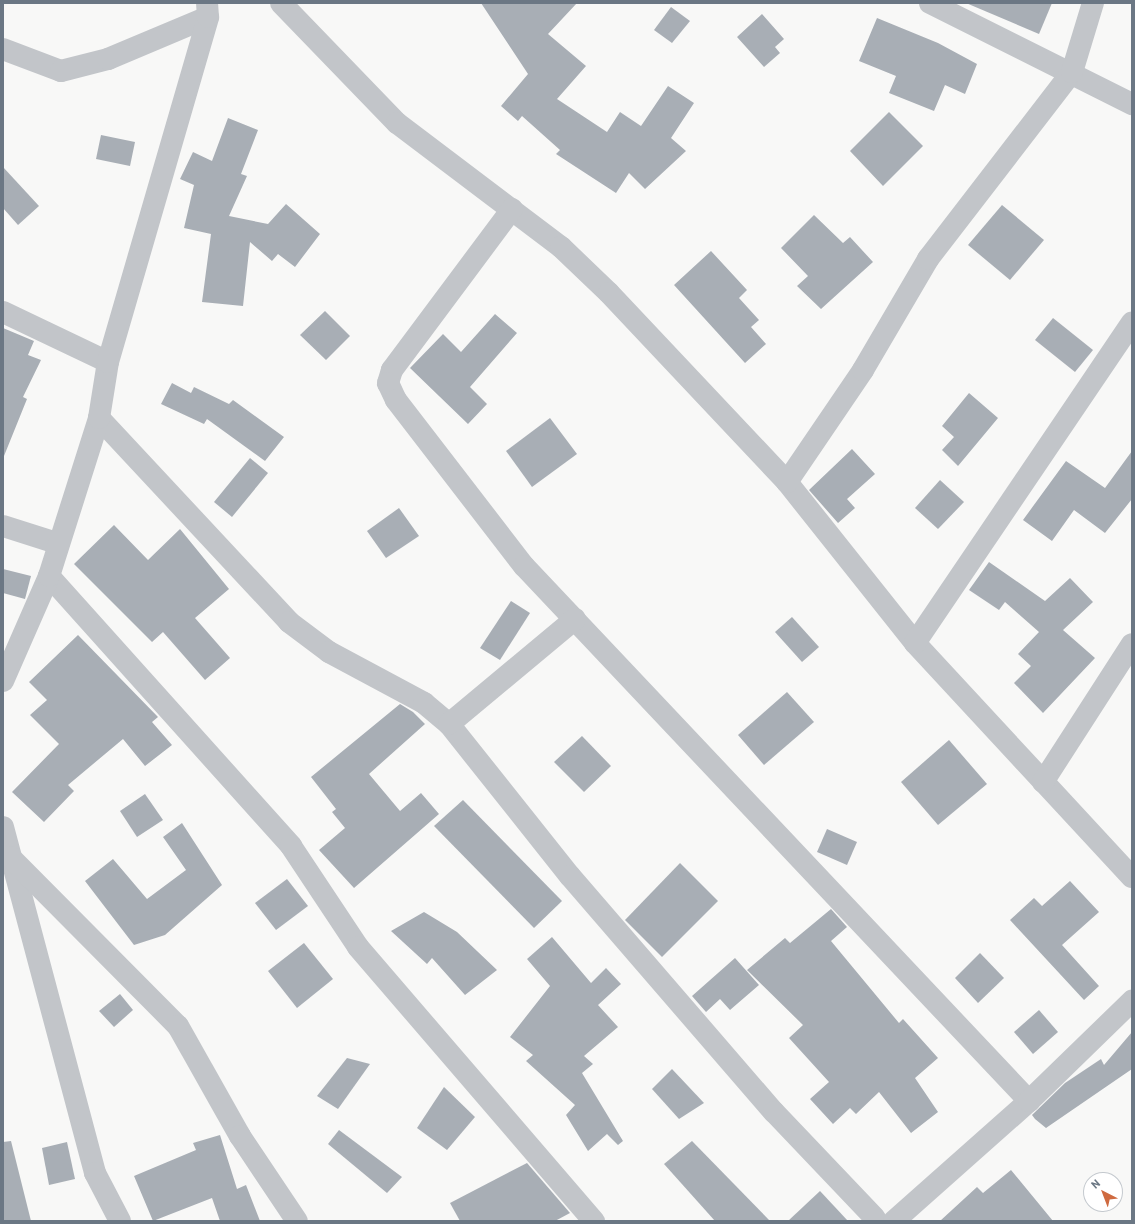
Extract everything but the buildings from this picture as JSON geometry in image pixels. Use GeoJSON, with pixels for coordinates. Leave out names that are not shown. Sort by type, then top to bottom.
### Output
{"type":"FeatureCollection","features":[{"type":"Feature","properties":{"kind":"street"},"geometry":{"type":"LineString","coordinates":[[281,3],[397,123],[561,247],[609,293],[787,482],[915,643],[1132,877]]}},
{"type":"Feature","properties":{"kind":"street"},"geometry":{"type":"LineString","coordinates":[[930,3],[1072,72],[1132,104]]}},
{"type":"Feature","properties":{"kind":"street"},"geometry":{"type":"LineString","coordinates":[[787,482],[863,370],[928,259],[1072,72],[1093,3]]}},
{"type":"Feature","properties":{"kind":"street"},"geometry":{"type":"LineString","coordinates":[[3,49],[61,71],[108,58],[211,8]]}},
{"type":"Feature","properties":{"kind":"street"},"geometry":{"type":"LineString","coordinates":[[3,681],[49,576],[57,543],[99,418],[108,362],[211,8]]}},
{"type":"Feature","properties":{"kind":"street"},"geometry":{"type":"LineString","coordinates":[[512,209],[392,370],[388,383],[396,400],[500,536],[575,619],[1029,1102]]}},
{"type":"Feature","properties":{"kind":"street"},"geometry":{"type":"LineString","coordinates":[[3,312],[108,362]]}},
{"type":"Feature","properties":{"kind":"street"},"geometry":{"type":"LineString","coordinates":[[915,643],[1132,323]]}},
{"type":"Feature","properties":{"kind":"street"},"geometry":{"type":"LineString","coordinates":[[99,418],[289,622],[329,652],[424,703],[449,724],[570,876],[774,1112],[879,1220],[1029,1102],[1132,1001]]}},
{"type":"Feature","properties":{"kind":"street"},"geometry":{"type":"LineString","coordinates":[[3,526],[57,543]]}},
{"type":"Feature","properties":{"kind":"street"},"geometry":{"type":"LineString","coordinates":[[49,576],[291,846],[358,947],[594,1221]]}},
{"type":"Feature","properties":{"kind":"street"},"geometry":{"type":"LineString","coordinates":[[449,724],[575,619]]}},
{"type":"Feature","properties":{"kind":"street"},"geometry":{"type":"LineString","coordinates":[[1043,782],[1132,644]]}},
{"type":"Feature","properties":{"kind":"street"},"geometry":{"type":"LineString","coordinates":[[3,827],[95,1173],[120,1221]]}},
{"type":"Feature","properties":{"kind":"street"},"geometry":{"type":"LineString","coordinates":[[10,857],[178,1026],[240,1136],[297,1221]]}}]}
